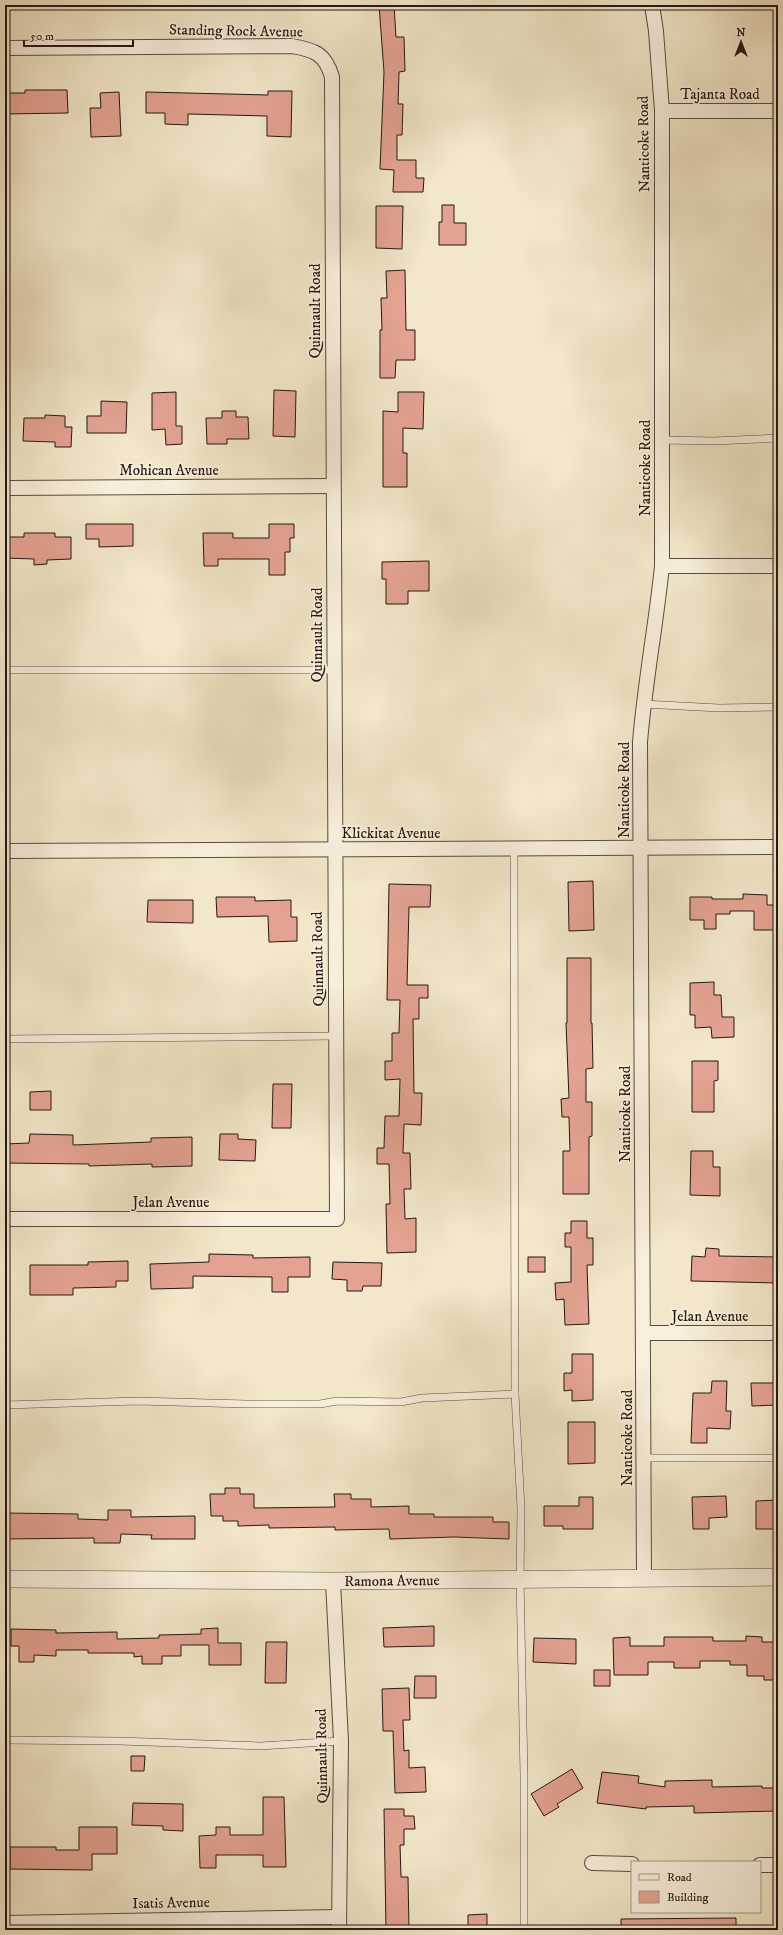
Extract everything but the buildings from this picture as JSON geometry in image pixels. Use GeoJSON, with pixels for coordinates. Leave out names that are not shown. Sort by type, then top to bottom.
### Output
{"type":"FeatureCollection","features":[{"type":"Feature","properties":{"kind":"street","name":"Nanticoke Road"},"geometry":{"type":"LineString","coordinates":[[644,1577],[640,742],[643,704],[657,617],[662,566],[662,111],[656,31],[652,5]]}},
{"type":"Feature","properties":{"kind":"street","name":"Standing Rock Avenue"},"geometry":{"type":"LineString","coordinates":[[5,48],[292,46],[309,49],[320,55]]}},
{"type":"Feature","properties":{"kind":"street","name":"Quinnault Road"},"geometry":{"type":"LineString","coordinates":[[320,55],[328,63],[332,76],[334,850],[337,1219]]}},
{"type":"Feature","properties":{"kind":"street","name":"Tajanta Road"},"geometry":{"type":"LineString","coordinates":[[662,111],[778,111]]}},
{"type":"Feature","properties":{"kind":"street","name":"Mohican Avenue"},"geometry":{"type":"LineString","coordinates":[[5,488],[333,486]]}},
{"type":"Feature","properties":{"kind":"street"},"geometry":{"type":"LineString","coordinates":[[662,566],[778,566]]}},
{"type":"Feature","properties":{"kind":"street","name":"Klickitat Avenue"},"geometry":{"type":"LineString","coordinates":[[5,851],[778,847]]}},
{"type":"Feature","properties":{"kind":"street","name":"Jelan Avenue"},"geometry":{"type":"LineString","coordinates":[[5,1218],[337,1219]]}},
{"type":"Feature","properties":{"kind":"street","name":"Jelan Avenue"},"geometry":{"type":"LineString","coordinates":[[643,1333],[778,1333]]}},
{"type":"Feature","properties":{"kind":"street","name":"Ramona Avenue"},"geometry":{"type":"LineString","coordinates":[[5,1579],[333,1581],[520,1578],[778,1577]]}},
{"type":"Feature","properties":{"kind":"street","name":"Quinnault Road"},"geometry":{"type":"LineString","coordinates":[[333,1581],[341,1741],[338,1924]]}},
{"type":"Feature","properties":{"kind":"street"},"geometry":{"type":"LineString","coordinates":[[592,1864],[631,1864]]}},
{"type":"Feature","properties":{"kind":"street"},"geometry":{"type":"LineString","coordinates":[[761,1865],[778,1865]]}},
{"type":"Feature","properties":{"kind":"street","name":"Isatis Avenue"},"geometry":{"type":"LineString","coordinates":[[5,1923],[338,1924]]}},
{"type":"Feature","properties":{"kind":"lane"},"geometry":{"type":"LineString","coordinates":[[662,440],[736,440],[778,438]]}},
{"type":"Feature","properties":{"kind":"lane"},"geometry":{"type":"LineString","coordinates":[[5,670],[334,670]]}},
{"type":"Feature","properties":{"kind":"lane"},"geometry":{"type":"LineString","coordinates":[[643,704],[719,708],[778,707]]}},
{"type":"Feature","properties":{"kind":"lane"},"geometry":{"type":"LineString","coordinates":[[514,849],[515,1394],[521,1510],[520,1578],[524,1775],[524,1930]]}},
{"type":"Feature","properties":{"kind":"lane"},"geometry":{"type":"LineString","coordinates":[[5,1039],[336,1036]]}},
{"type":"Feature","properties":{"kind":"lane"},"geometry":{"type":"LineString","coordinates":[[5,1404],[138,1401],[246,1404],[320,1404],[337,1401],[401,1402],[422,1398],[515,1394]]}},
{"type":"Feature","properties":{"kind":"lane"},"geometry":{"type":"LineString","coordinates":[[644,1458],[778,1458]]}},
{"type":"Feature","properties":{"kind":"lane"},"geometry":{"type":"LineString","coordinates":[[5,1740],[119,1741],[260,1746],[341,1741]]}}]}
